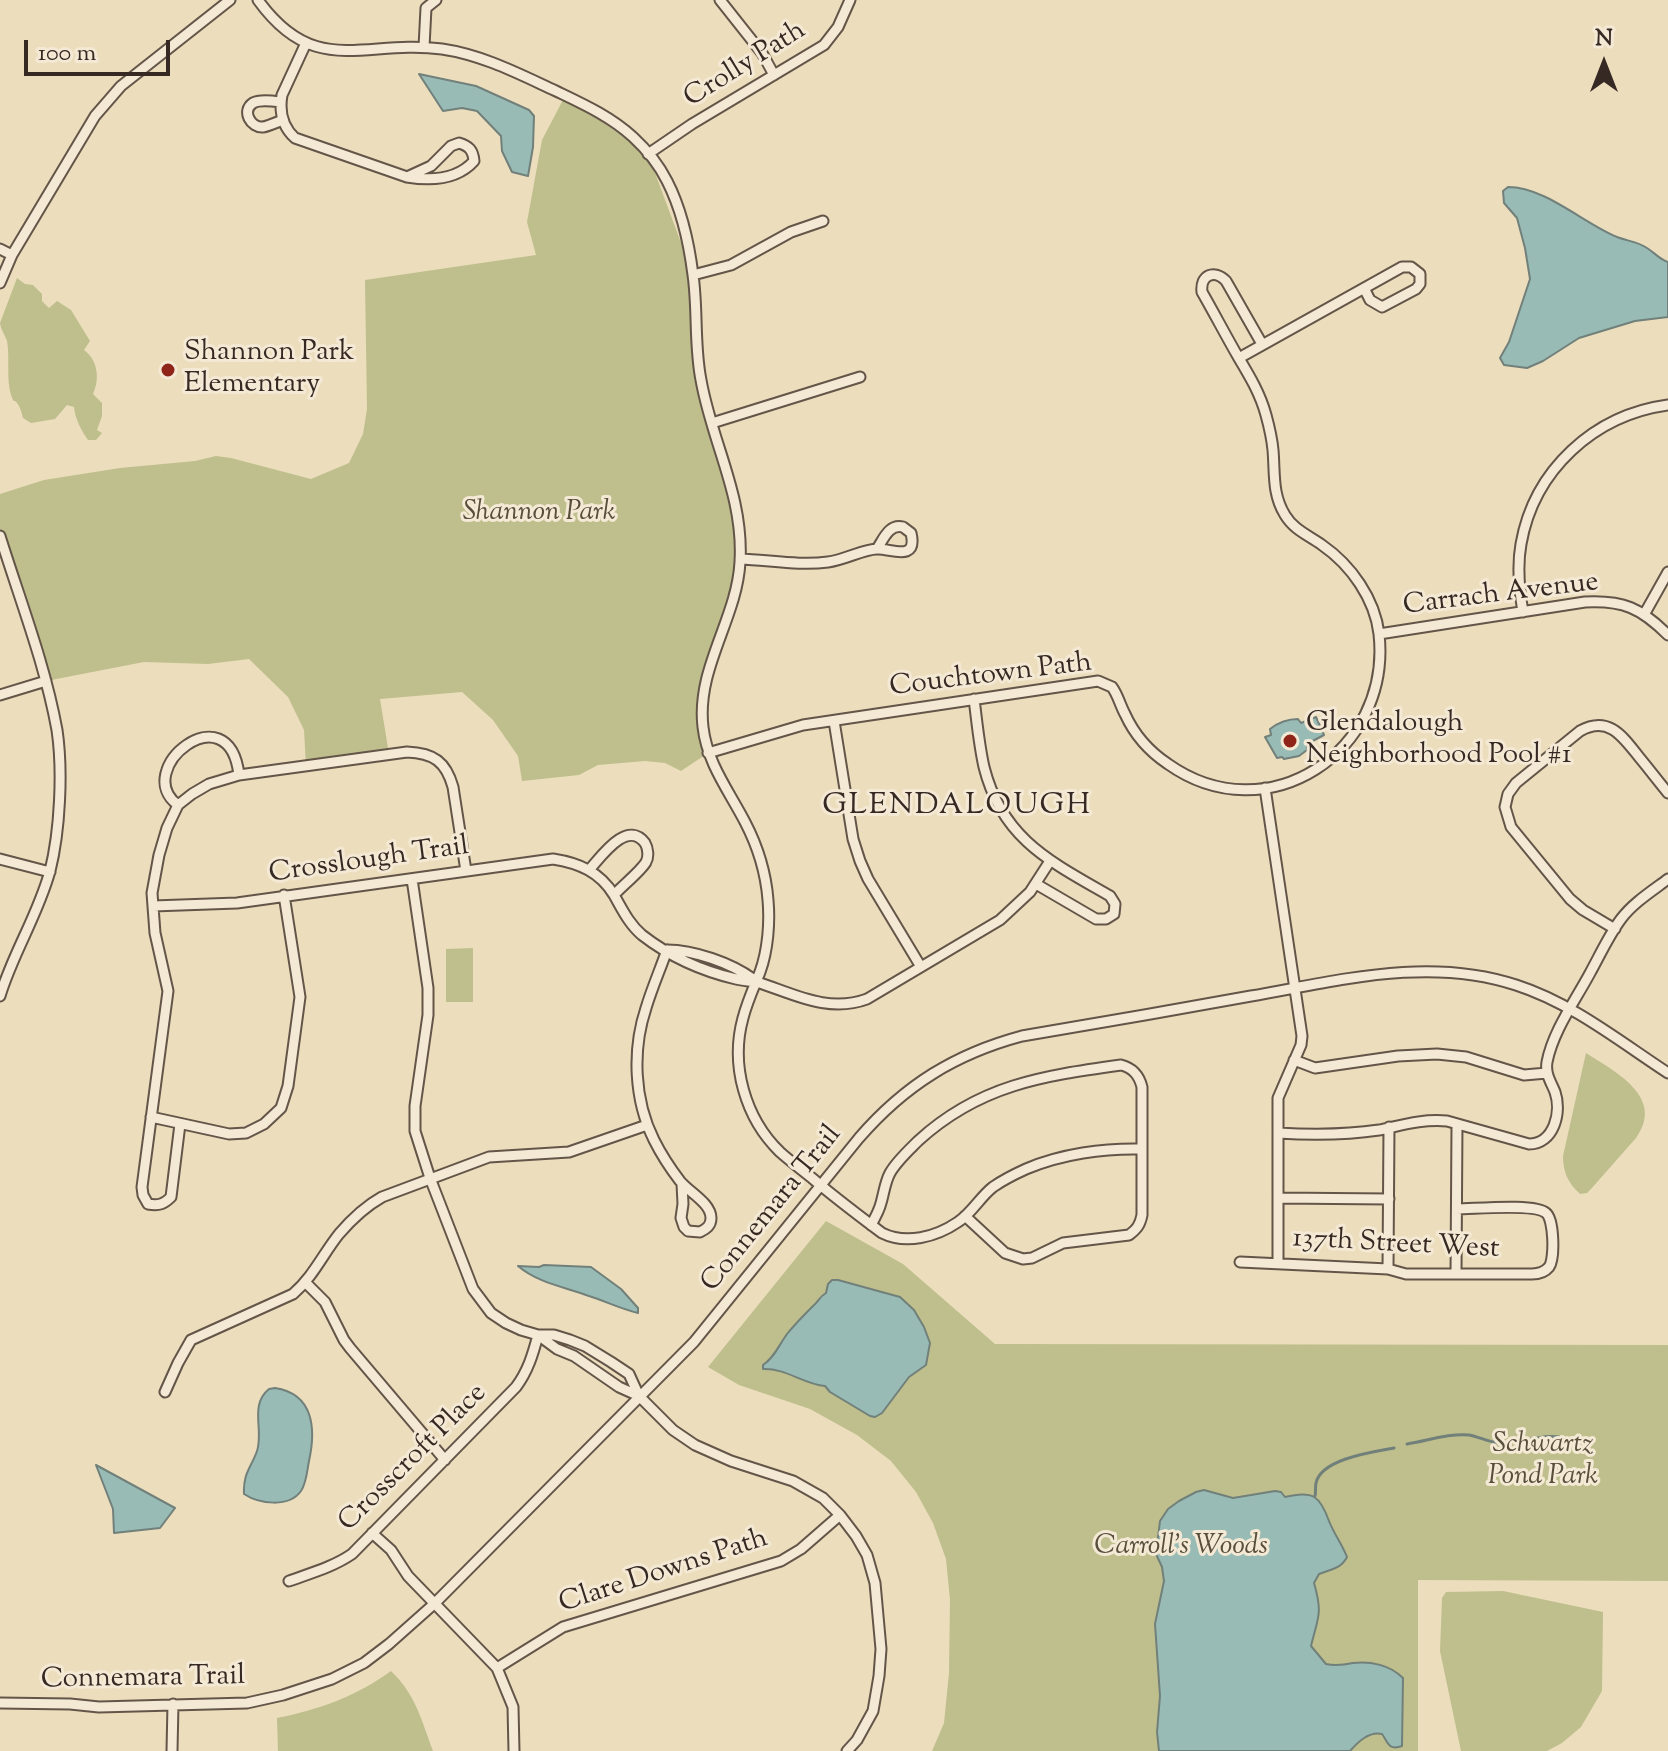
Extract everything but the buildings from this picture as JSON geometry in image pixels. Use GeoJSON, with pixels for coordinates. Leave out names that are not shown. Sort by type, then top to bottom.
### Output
{"type":"FeatureCollection","features":[{"type":"Feature","properties":{"kind":"street"},"geometry":{"type":"LineString","coordinates":[[0,283],[12,255],[95,116],[121,86],[230,0]]}},
{"type":"Feature","properties":{"kind":"street"},"geometry":{"type":"LineString","coordinates":[[258,0],[283,28],[320,48],[342,52],[424,47],[460,52],[505,67],[599,112],[633,137],[648,154],[665,177],[677,202],[693,275],[697,357],[706,402],[739,520],[740,559],[734,595],[704,688],[702,722],[708,753],[746,823],[764,874],[768,899],[761,970],[740,1030],[738,1054],[743,1090],[765,1135],[782,1153],[871,1225],[890,1238],[909,1240],[959,1222],[992,1188],[1028,1169],[1095,1152],[1142,1149]]}},
{"type":"Feature","properties":{"kind":"street"},"geometry":{"type":"LineString","coordinates":[[418,0],[426,8],[424,47]]}},
{"type":"Feature","properties":{"kind":"street"},"geometry":{"type":"LineString","coordinates":[[426,8],[436,0]]}},
{"type":"Feature","properties":{"kind":"street"},"geometry":{"type":"LineString","coordinates":[[720,0],[762,53],[774,75]]}},
{"type":"Feature","properties":{"kind":"street","name":"Crolly Path"},"geometry":{"type":"LineString","coordinates":[[648,154],[824,45],[838,27],[850,0]]}},
{"type":"Feature","properties":{"kind":"street"},"geometry":{"type":"LineString","coordinates":[[306,43],[280,102],[283,120],[295,138],[407,177],[431,179],[444,178],[467,169],[474,161],[473,152],[467,145],[459,143],[451,146],[431,166],[407,177]]}},
{"type":"Feature","properties":{"kind":"street"},"geometry":{"type":"LineString","coordinates":[[280,102],[254,103],[248,115],[259,127],[283,120]]}},
{"type":"Feature","properties":{"kind":"street"},"geometry":{"type":"LineString","coordinates":[[693,275],[731,265],[791,232],[823,221]]}},
{"type":"Feature","properties":{"kind":"street"},"geometry":{"type":"LineString","coordinates":[[0,249],[12,255]]}},
{"type":"Feature","properties":{"kind":"street"},"geometry":{"type":"LineString","coordinates":[[1239,358],[1262,344],[1402,267],[1411,267],[1420,274],[1420,284],[1416,289],[1382,307],[1370,300],[1364,288]]}},
{"type":"Feature","properties":{"kind":"street"},"geometry":{"type":"LineString","coordinates":[[1262,344],[1226,281],[1219,275],[1208,276],[1201,284],[1202,292],[1263,402],[1273,450],[1275,490],[1284,515],[1300,532],[1336,556],[1359,583],[1373,611],[1379,634]]}},
{"type":"Feature","properties":{"kind":"street"},"geometry":{"type":"LineString","coordinates":[[712,423],[860,377]]}},
{"type":"Feature","properties":{"kind":"street"},"geometry":{"type":"LineString","coordinates":[[1523,612],[1519,578],[1521,543],[1535,500],[1553,470],[1578,444],[1607,424],[1635,412],[1668,405]]}},
{"type":"Feature","properties":{"kind":"street"},"geometry":{"type":"LineString","coordinates":[[0,536],[46,681],[57,733],[60,790],[57,839],[50,872],[0,996]]}},
{"type":"Feature","properties":{"kind":"street"},"geometry":{"type":"LineString","coordinates":[[740,559],[820,563],[877,549]]}},
{"type":"Feature","properties":{"kind":"street"},"geometry":{"type":"LineString","coordinates":[[1645,613],[1668,572]]}},
{"type":"Feature","properties":{"kind":"street","name":"Carrach Avenue"},"geometry":{"type":"LineString","coordinates":[[1379,634],[1585,602],[1604,602],[1645,613],[1668,635]]}},
{"type":"Feature","properties":{"kind":"street","name":"Couchtown Path"},"geometry":{"type":"LineString","coordinates":[[708,753],[794,727],[1093,681],[1112,687],[1127,718],[1143,741],[1173,768],[1191,778],[1226,788],[1265,788],[1290,782],[1314,770],[1339,751],[1358,729],[1369,709],[1376,684],[1379,634]]}},
{"type":"Feature","properties":{"kind":"street"},"geometry":{"type":"LineString","coordinates":[[0,695],[46,681]]}},
{"type":"Feature","properties":{"kind":"street"},"geometry":{"type":"LineString","coordinates":[[974,699],[984,767],[995,799],[1005,816],[1021,837],[1050,861],[1110,896],[1115,904],[1114,914],[1106,919],[1096,919],[1036,884]]}},
{"type":"Feature","properties":{"kind":"street"},"geometry":{"type":"LineString","coordinates":[[834,721],[853,839],[860,861],[921,967]]}},
{"type":"Feature","properties":{"kind":"street"},"geometry":{"type":"LineString","coordinates":[[1615,929],[1575,904],[1511,827],[1505,807],[1508,794],[1516,783],[1580,731],[1601,726],[1614,729],[1624,737],[1668,793]]}},
{"type":"Feature","properties":{"kind":"street"},"geometry":{"type":"LineString","coordinates":[[178,805],[168,795],[168,768],[188,742],[211,737],[220,741],[229,747],[238,765],[239,775]]}},
{"type":"Feature","properties":{"kind":"street"},"geometry":{"type":"LineString","coordinates":[[180,1124],[171,1197],[164,1203],[148,1204],[142,1187],[168,991],[155,933],[152,893],[159,855],[178,805],[209,784],[239,775],[422,752],[434,757],[449,774],[466,871]]}},
{"type":"Feature","properties":{"kind":"street"},"geometry":{"type":"LineString","coordinates":[[1265,788],[1302,1036],[1278,1098],[1278,1263]]}},
{"type":"Feature","properties":{"kind":"street"},"geometry":{"type":"LineString","coordinates":[[589,870],[616,841],[635,836],[644,842],[648,851],[646,862],[614,895]]}},
{"type":"Feature","properties":{"kind":"street"},"geometry":{"type":"LineString","coordinates":[[0,859],[50,872]]}},
{"type":"Feature","properties":{"kind":"street","name":"Crosslough Trail"},"geometry":{"type":"LineString","coordinates":[[153,906],[237,903],[553,859],[572,862],[604,881],[639,932],[667,950],[684,950],[739,969],[755,982],[820,1003],[843,1006],[867,999],[1000,920],[1036,884],[1050,861]]}},
{"type":"Feature","properties":{"kind":"street"},"geometry":{"type":"LineString","coordinates":[[412,879],[428,988],[428,1015],[415,1131],[473,1289],[491,1313],[506,1323],[538,1335],[619,1387],[639,1396]]}},
{"type":"Feature","properties":{"kind":"street"},"geometry":{"type":"LineString","coordinates":[[1278,1133],[1330,1134],[1425,1120],[1447,1121],[1517,1141],[1539,1144],[1551,1132],[1556,1113],[1555,1093],[1546,1067],[1550,1050],[1615,929],[1628,912],[1668,879]]}},
{"type":"Feature","properties":{"kind":"street"},"geometry":{"type":"LineString","coordinates":[[151,1117],[229,1134],[246,1133],[264,1124],[281,1108],[288,1086],[300,997],[284,895]]}},
{"type":"Feature","properties":{"kind":"street"},"geometry":{"type":"LineString","coordinates":[[667,950],[646,1006],[639,1044],[639,1089],[647,1125],[663,1157],[682,1184],[710,1212],[709,1225],[700,1232],[688,1231],[682,1223],[682,1184]]}},
{"type":"Feature","properties":{"kind":"street","name":"Connemara Trail"},"geometry":{"type":"LineString","coordinates":[[0,1703],[99,1707],[247,1703],[309,1688],[364,1663],[434,1604],[706,1328],[859,1138],[886,1109],[924,1078],[987,1046],[1022,1036],[1295,989],[1397,972],[1435,970],[1455,971],[1530,990],[1570,1009],[1668,1073]]}},
{"type":"Feature","properties":{"kind":"street"},"geometry":{"type":"LineString","coordinates":[[1294,1060],[1315,1068],[1398,1056],[1437,1054],[1466,1057],[1524,1075],[1547,1073]]}},
{"type":"Feature","properties":{"kind":"street"},"geometry":{"type":"LineString","coordinates":[[871,1225],[894,1167],[928,1132],[967,1105],[1001,1089],[1047,1077],[1121,1065],[1136,1072],[1142,1087],[1142,1215],[1136,1231],[1129,1235],[1063,1243],[1032,1258],[1023,1259],[1005,1253],[965,1216]]}},
{"type":"Feature","properties":{"kind":"street"},"geometry":{"type":"LineString","coordinates":[[1456,1274],[1457,1124]]}},
{"type":"Feature","properties":{"kind":"street"},"geometry":{"type":"LineString","coordinates":[[165,1392],[191,1340],[282,1300],[306,1283],[339,1234],[370,1203],[489,1157],[569,1152],[647,1125]]}},
{"type":"Feature","properties":{"kind":"street"},"geometry":{"type":"LineString","coordinates":[[1388,1269],[1389,1127]]}},
{"type":"Feature","properties":{"kind":"street"},"geometry":{"type":"LineString","coordinates":[[1278,1198],[1389,1199]]}},
{"type":"Feature","properties":{"kind":"street","name":"137th Street West"},"geometry":{"type":"LineString","coordinates":[[1240,1262],[1388,1269],[1406,1274],[1540,1274],[1548,1269],[1552,1262],[1552,1220],[1548,1213],[1533,1208],[1457,1209]]}},
{"type":"Feature","properties":{"kind":"street"},"geometry":{"type":"LineString","coordinates":[[306,1283],[325,1302],[350,1348],[445,1460]]}},
{"type":"Feature","properties":{"kind":"street"},"geometry":{"type":"LineString","coordinates":[[538,1335],[554,1335],[570,1340],[611,1362],[629,1374],[639,1396],[673,1430],[695,1445],[731,1461],[793,1481],[823,1498],[856,1536],[867,1555],[875,1583],[881,1649],[873,1711],[847,1751]]}},
{"type":"Feature","properties":{"kind":"street","name":"Crosscroft Place"},"geometry":{"type":"LineString","coordinates":[[289,1581],[339,1563],[352,1554],[516,1387],[532,1359],[538,1335]]}},
{"type":"Feature","properties":{"kind":"street","name":"Clare Downs Path"},"geometry":{"type":"LineString","coordinates":[[497,1668],[554,1631],[574,1622],[781,1561],[801,1549],[840,1515]]}},
{"type":"Feature","properties":{"kind":"street"},"geometry":{"type":"LineString","coordinates":[[372,1533],[391,1550],[401,1569],[497,1668],[513,1707],[514,1751]]}},
{"type":"Feature","properties":{"kind":"street"},"geometry":{"type":"LineString","coordinates":[[172,1751],[173,1704]]}},
{"type":"Feature","properties":{"kind":"green space","name":"Shannon Park"},"geometry":{"type":"Polygon","coordinates":[[[565,96],[648,154],[693,275],[697,357],[736,502],[740,559],[704,688],[708,753],[681,771],[665,763],[645,761],[598,765],[579,775],[522,781],[518,756],[493,720],[462,692],[380,699],[389,754],[306,766],[304,730],[288,697],[249,659],[208,664],[144,662],[46,681],[0,536],[0,494],[44,480],[216,456],[311,479],[349,463],[363,434],[367,409],[365,280],[536,255],[527,222],[542,140],[565,96]]]}},
{"type":"Feature","properties":{"kind":"green space"},"geometry":{"type":"Polygon","coordinates":[[[17,278],[33,285],[49,308],[57,301],[71,310],[90,341],[84,350],[95,364],[97,382],[93,394],[102,403],[97,430],[102,433],[96,440],[88,440],[85,436],[74,407],[67,405],[55,419],[31,423],[23,418],[12,398],[7,341],[0,323],[17,278]]]}},
{"type":"Feature","properties":{"kind":"green space"},"geometry":{"type":"Polygon","coordinates":[[[473,948],[473,1002],[446,1002],[446,949],[473,948]]]}},
{"type":"Feature","properties":{"kind":"green space"},"geometry":{"type":"Polygon","coordinates":[[[1586,1053],[1633,1087],[1645,1110],[1644,1123],[1636,1138],[1587,1193],[1580,1194],[1567,1177],[1563,1156],[1586,1053]]]}},
{"type":"Feature","properties":{"kind":"green space","name":"Carroll's Woods"},"geometry":{"type":"Polygon","coordinates":[[[826,1221],[903,1264],[995,1344],[1668,1345],[1668,1581],[1418,1580],[1418,1751],[932,1751],[944,1723],[949,1673],[950,1600],[946,1559],[933,1523],[916,1492],[891,1461],[857,1435],[810,1409],[739,1385],[708,1367],[826,1221]]]}},
{"type":"Feature","properties":{"kind":"green space"},"geometry":{"type":"Polygon","coordinates":[[[1503,1591],[1603,1612],[1602,1691],[1581,1727],[1547,1751],[1461,1751],[1440,1651],[1442,1598],[1446,1592],[1503,1591]]]}},
{"type":"Feature","properties":{"kind":"green space"},"geometry":{"type":"Polygon","coordinates":[[[391,1671],[412,1698],[433,1751],[278,1751],[277,1718],[337,1701],[391,1671]]]}},
{"type":"Feature","properties":{"kind":"water"},"geometry":{"type":"Polygon","coordinates":[[[419,74],[476,86],[529,110],[534,116],[528,176],[512,172],[502,151],[501,136],[477,111],[462,108],[443,111],[419,74]]]}},
{"type":"Feature","properties":{"kind":"water"},"geometry":{"type":"Polygon","coordinates":[[[1508,187],[1550,199],[1604,231],[1644,246],[1668,262],[1668,317],[1635,321],[1579,338],[1527,368],[1504,365],[1500,358],[1509,342],[1530,279],[1517,218],[1504,203],[1503,191],[1508,187]]]}},
{"type":"Feature","properties":{"kind":"water","name":"Glendalough Neighborhood Pool #1"},"geometry":{"type":"Polygon","coordinates":[[[1316,717],[1324,735],[1307,744],[1307,750],[1299,756],[1277,758],[1265,737],[1271,735],[1270,729],[1287,720],[1298,719],[1301,723],[1316,717]]]}},
{"type":"Feature","properties":{"kind":"water"},"geometry":{"type":"Polygon","coordinates":[[[518,1266],[591,1267],[621,1289],[638,1308],[638,1313],[543,1281],[518,1266]]]}},
{"type":"Feature","properties":{"kind":"water"},"geometry":{"type":"Polygon","coordinates":[[[832,1280],[900,1297],[914,1310],[930,1343],[926,1365],[909,1377],[882,1413],[875,1417],[830,1392],[825,1386],[763,1369],[790,1330],[826,1293],[832,1280]]]}},
{"type":"Feature","properties":{"kind":"water"},"geometry":{"type":"Polygon","coordinates":[[[275,1388],[298,1397],[305,1405],[312,1425],[312,1437],[301,1491],[289,1500],[274,1503],[244,1494],[244,1487],[259,1443],[260,1402],[269,1389],[275,1388]]]}},
{"type":"Feature","properties":{"kind":"water"},"geometry":{"type":"Polygon","coordinates":[[[96,1465],[175,1508],[160,1528],[114,1533],[113,1509],[96,1465]]]}},
{"type":"Feature","properties":{"kind":"water"},"geometry":{"type":"Polygon","coordinates":[[[1204,1490],[1233,1498],[1275,1491],[1285,1497],[1309,1495],[1319,1501],[1347,1557],[1339,1566],[1319,1574],[1314,1583],[1319,1609],[1311,1646],[1326,1664],[1373,1663],[1403,1678],[1402,1746],[1391,1747],[1382,1734],[1373,1734],[1350,1751],[1159,1751],[1160,1696],[1155,1624],[1164,1581],[1156,1554],[1160,1521],[1168,1509],[1179,1501],[1204,1490]]]}},
{"type":"Feature","properties":{"kind":"waterway"},"geometry":{"type":"LineString","coordinates":[[1407,1444],[1461,1435],[1499,1443],[1545,1437],[1572,1441]]}},
{"type":"Feature","properties":{"kind":"waterway"},"geometry":{"type":"LineString","coordinates":[[1315,1496],[1316,1483],[1327,1468],[1349,1458],[1394,1448]]}},
{"type":"Feature","properties":{"kind":"place","name":"Shannon Park Elementary"},"geometry":{"type":"Point","coordinates":[168,370]}},
{"type":"Feature","properties":{"kind":"place","name":"Glendalough Neighborhood Pool #1"},"geometry":{"type":"Point","coordinates":[1290,741]}},
{"type":"Feature","properties":{"kind":"district","name":"GLENDALOUGH"},"geometry":{"type":"Point","coordinates":[957,808]}},
{"type":"Feature","properties":{"kind":"park label","name":"Schwartz Pond Park"},"geometry":{"type":"Point","coordinates":[1543,1462]}}]}
